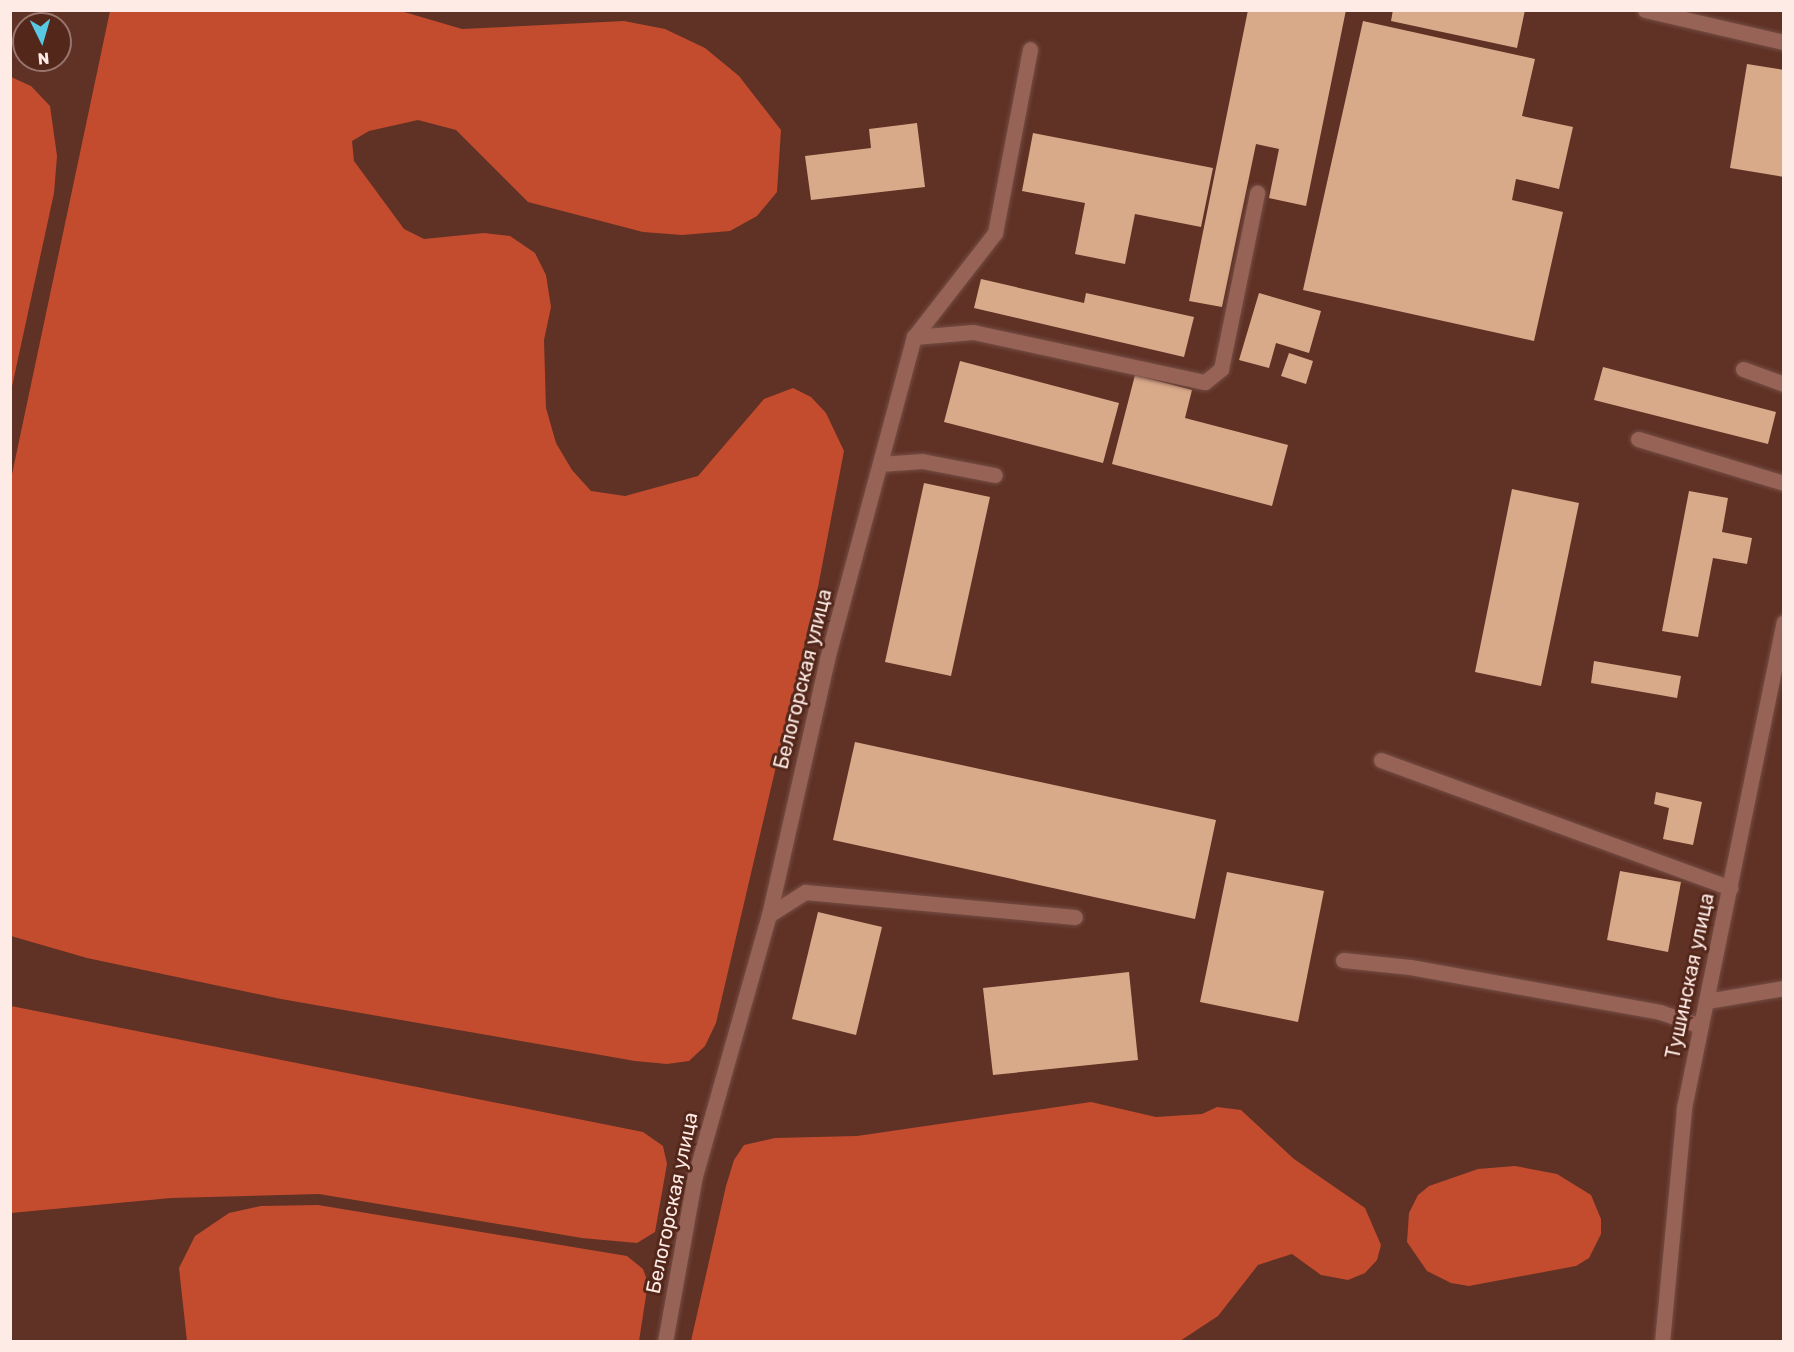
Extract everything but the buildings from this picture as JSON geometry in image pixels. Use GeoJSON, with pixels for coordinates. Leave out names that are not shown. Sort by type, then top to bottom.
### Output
{"type":"FeatureCollection","features":[{"type":"Feature","properties":{"kind":"street"},"geometry":{"type":"LineString","coordinates":[[1645,10],[1784,42]]}},
{"type":"Feature","properties":{"kind":"street","name":"Белогорская улица"},"geometry":{"type":"LineString","coordinates":[[665,1341],[695,1176],[770,915],[827,659],[914,337],[995,233],[1030,50]]}},
{"type":"Feature","properties":{"kind":"street"},"geometry":{"type":"LineString","coordinates":[[914,337],[973,332],[1205,382],[1221,369],[1257,193]]}},
{"type":"Feature","properties":{"kind":"street"},"geometry":{"type":"LineString","coordinates":[[1743,369],[1784,384]]}},
{"type":"Feature","properties":{"kind":"street"},"geometry":{"type":"LineString","coordinates":[[1638,439],[1784,483]]}},
{"type":"Feature","properties":{"kind":"street"},"geometry":{"type":"LineString","coordinates":[[880,464],[922,461],[995,475]]}},
{"type":"Feature","properties":{"kind":"street","name":"Тушинская улица"},"geometry":{"type":"LineString","coordinates":[[1662,1341],[1684,1108],[1784,622]]}},
{"type":"Feature","properties":{"kind":"street"},"geometry":{"type":"LineString","coordinates":[[1381,760],[1730,888]]}},
{"type":"Feature","properties":{"kind":"street"},"geometry":{"type":"LineString","coordinates":[[770,915],[806,892],[1075,917]]}},
{"type":"Feature","properties":{"kind":"street"},"geometry":{"type":"LineString","coordinates":[[1344,960],[1410,967],[1660,1012],[1701,1026]]}},
{"type":"Feature","properties":{"kind":"street"},"geometry":{"type":"LineString","coordinates":[[1707,1001],[1784,988]]}},
{"type":"Feature","properties":{"kind":"shaded area"},"geometry":{"type":"Polygon","coordinates":[[[110,11],[401,11],[462,29],[624,21],[665,29],[705,48],[739,76],[781,130],[777,192],[757,216],[730,231],[682,235],[643,232],[528,202],[456,130],[418,120],[369,131],[352,141],[354,161],[404,229],[424,239],[484,233],[510,236],[535,253],[546,275],[551,307],[544,340],[546,408],[556,443],[572,470],[591,491],[625,496],[698,476],[764,399],[793,388],[811,397],[826,413],[844,451],[818,587],[716,1023],[705,1046],[689,1061],[667,1064],[635,1061],[281,999],[87,958],[11,936],[11,479],[110,11]]]}},
{"type":"Feature","properties":{"kind":"shaded area"},"geometry":{"type":"Polygon","coordinates":[[[11,77],[31,86],[50,106],[57,156],[54,193],[11,391],[11,77]]]}},
{"type":"Feature","properties":{"kind":"shaded area"},"geometry":{"type":"Polygon","coordinates":[[[11,1006],[643,1132],[663,1146],[667,1164],[655,1232],[637,1243],[582,1238],[319,1194],[171,1198],[11,1213],[11,1006]]]}},
{"type":"Feature","properties":{"kind":"shaded area"},"geometry":{"type":"Polygon","coordinates":[[[1091,1102],[1156,1117],[1202,1114],[1217,1107],[1241,1110],[1294,1159],[1365,1208],[1381,1245],[1377,1260],[1365,1273],[1348,1280],[1321,1275],[1292,1254],[1258,1265],[1218,1316],[1180,1341],[691,1341],[726,1186],[734,1160],[744,1145],[775,1138],[857,1136],[1091,1102]]]}},
{"type":"Feature","properties":{"kind":"shaded area"},"geometry":{"type":"Polygon","coordinates":[[[1515,1166],[1557,1174],[1591,1195],[1601,1219],[1601,1234],[1589,1258],[1576,1266],[1469,1286],[1451,1283],[1427,1271],[1407,1242],[1409,1213],[1418,1195],[1429,1186],[1478,1169],[1515,1166]]]}},
{"type":"Feature","properties":{"kind":"shaded area"},"geometry":{"type":"Polygon","coordinates":[[[318,1205],[627,1256],[643,1269],[648,1283],[639,1341],[187,1341],[179,1268],[195,1236],[229,1213],[261,1206],[318,1205]]]}}]}
